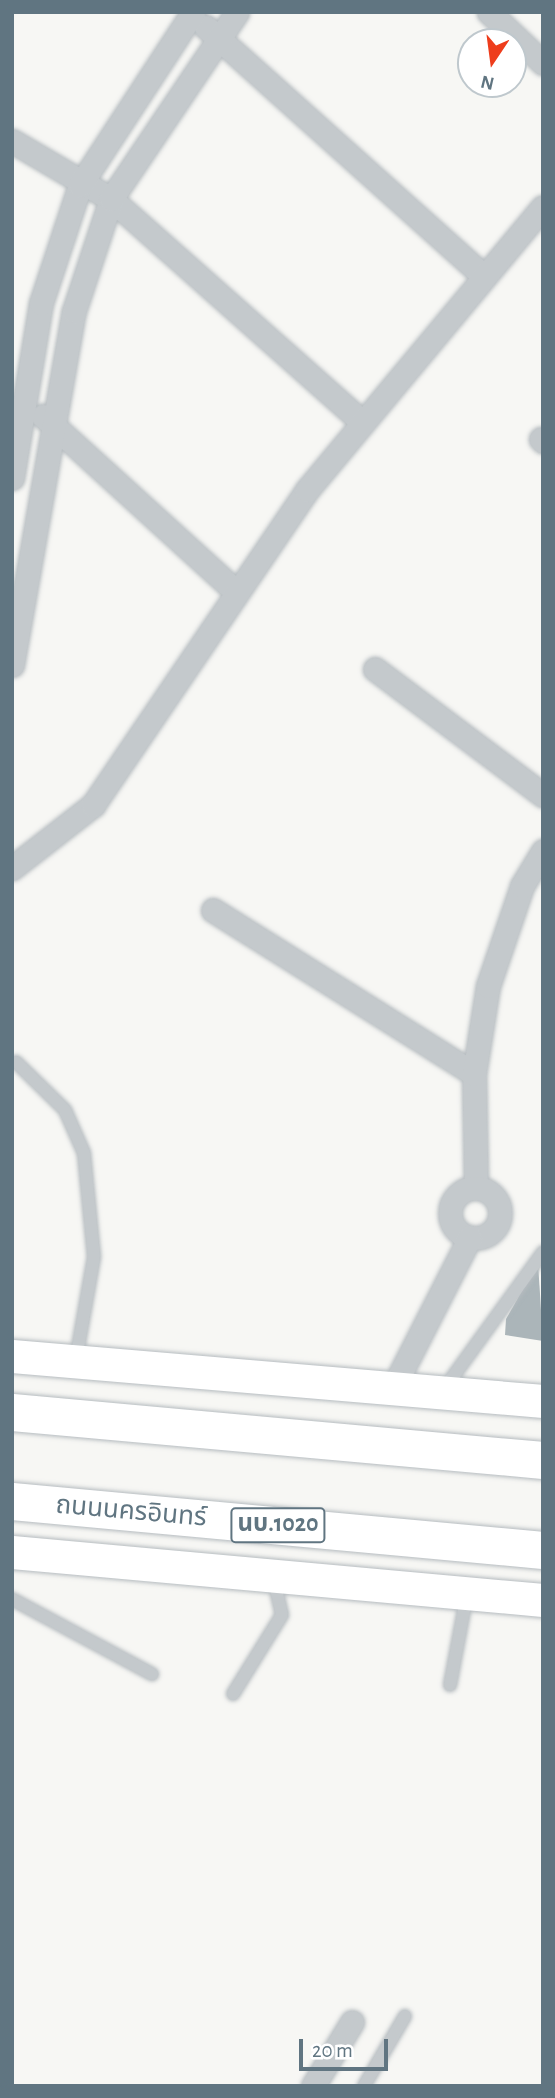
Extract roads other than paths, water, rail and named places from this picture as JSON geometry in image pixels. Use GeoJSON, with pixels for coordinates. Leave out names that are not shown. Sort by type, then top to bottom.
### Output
{"type":"FeatureCollection","features":[{"type":"Feature","properties":{"kind":"main road"},"geometry":{"type":"LineString","coordinates":[[12,1356],[543,1401]]}},
{"type":"Feature","properties":{"kind":"main road"},"geometry":{"type":"LineString","coordinates":[[12,1412],[543,1460]]}},
{"type":"Feature","properties":{"kind":"main road","name":"ถนนนครอินทร์"},"geometry":{"type":"LineString","coordinates":[[12,1501],[543,1550]]}},
{"type":"Feature","properties":{"kind":"main road","name":"ถนนนครอินทร์"},"geometry":{"type":"LineString","coordinates":[[12,1552],[543,1600]]}},
{"type":"Feature","properties":{"kind":"street"},"geometry":{"type":"LineString","coordinates":[[12,666],[18,597],[74,311],[111,199],[217,36],[237,12]]}},
{"type":"Feature","properties":{"kind":"street"},"geometry":{"type":"LineString","coordinates":[[489,12],[543,63]]}},
{"type":"Feature","properties":{"kind":"street"},"geometry":{"type":"LineString","coordinates":[[12,478],[18,398],[41,303],[80,185],[190,13],[484,276]]}},
{"type":"Feature","properties":{"kind":"street"},"geometry":{"type":"LineString","coordinates":[[12,141],[80,185],[111,199],[361,421]]}},
{"type":"Feature","properties":{"kind":"street"},"geometry":{"type":"LineString","coordinates":[[12,868],[93,805],[234,590],[361,421],[543,207]]}},
{"type":"Feature","properties":{"kind":"street"},"geometry":{"type":"LineString","coordinates":[[18,398],[51,422],[234,590]]}},
{"type":"Feature","properties":{"kind":"street"},"geometry":{"type":"LineString","coordinates":[[375,669],[543,795]]}},
{"type":"Feature","properties":{"kind":"street"},"geometry":{"type":"LineString","coordinates":[[475,1188],[474,1074],[488,986],[522,886],[543,851]]}},
{"type":"Feature","properties":{"kind":"street"},"geometry":{"type":"LineString","coordinates":[[213,910],[474,1074]]}},
{"type":"Feature","properties":{"kind":"street"},"geometry":{"type":"LineString","coordinates":[[475,1188],[494,1197],[500,1215],[490,1233],[470,1237],[455,1228],[450,1210],[458,1194],[475,1188]]}},
{"type":"Feature","properties":{"kind":"street"},"geometry":{"type":"LineString","coordinates":[[393,1388],[470,1237]]}},
{"type":"Feature","properties":{"kind":"street"},"geometry":{"type":"LineString","coordinates":[[313,2086],[352,2022]]}},
{"type":"Feature","properties":{"kind":"lane"},"geometry":{"type":"LineString","coordinates":[[16,1062],[65,1110],[84,1153],[94,1257],[76,1362]]}},
{"type":"Feature","properties":{"kind":"lane"},"geometry":{"type":"LineString","coordinates":[[442,1392],[543,1252]]}},
{"type":"Feature","properties":{"kind":"lane"},"geometry":{"type":"LineString","coordinates":[[233,1694],[282,1615],[273,1576]]}},
{"type":"Feature","properties":{"kind":"lane"},"geometry":{"type":"LineString","coordinates":[[450,1685],[467,1594]]}},
{"type":"Feature","properties":{"kind":"lane"},"geometry":{"type":"LineString","coordinates":[[12,1599],[152,1674]]}},
{"type":"Feature","properties":{"kind":"lane"},"geometry":{"type":"LineString","coordinates":[[365,2086],[405,2016]]}}]}
